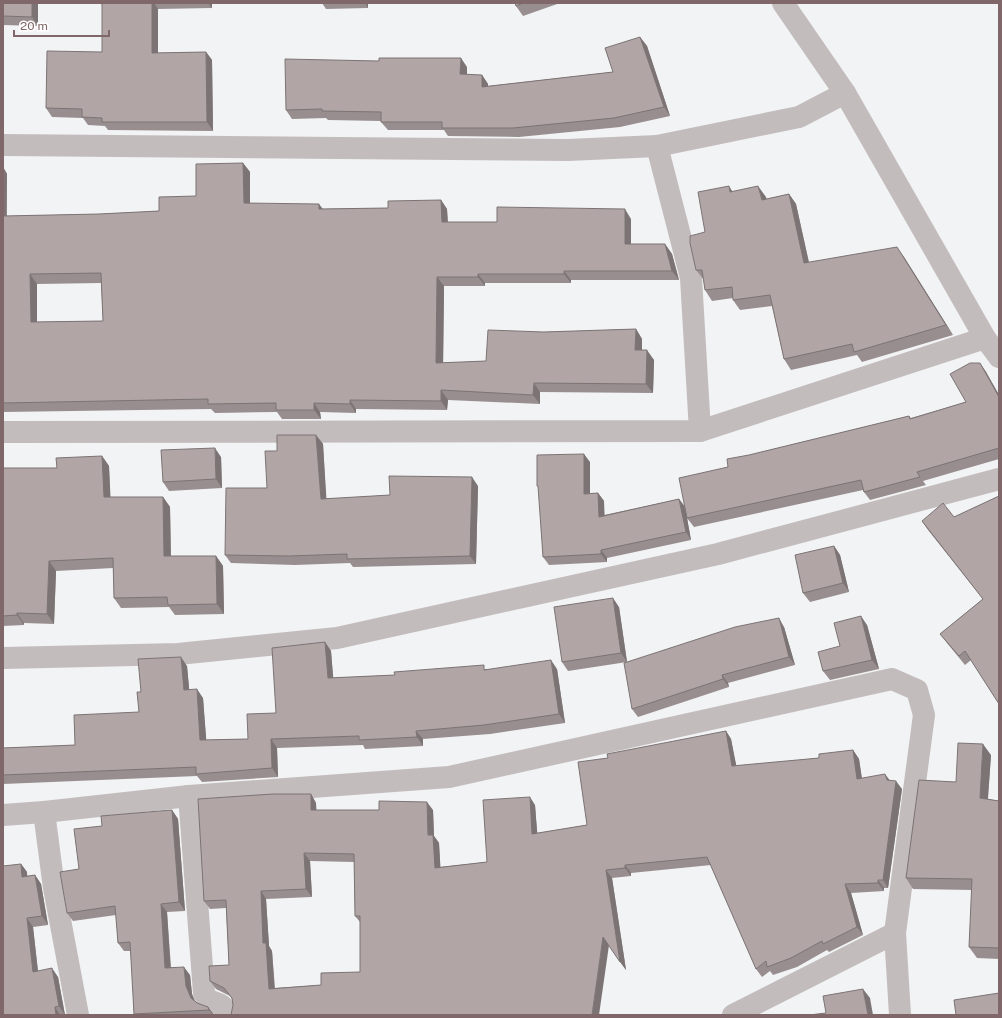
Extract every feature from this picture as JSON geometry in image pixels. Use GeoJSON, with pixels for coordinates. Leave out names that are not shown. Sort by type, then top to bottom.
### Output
{"type":"FeatureCollection","features":[{"type":"Feature","properties":{"kind":"street"},"geometry":{"type":"LineString","coordinates":[[783,3],[844,93],[985,338],[999,357]]}},
{"type":"Feature","properties":{"kind":"street"},"geometry":{"type":"LineString","coordinates":[[3,145],[568,150],[657,146],[799,117],[844,93]]}},
{"type":"Feature","properties":{"kind":"street"},"geometry":{"type":"LineString","coordinates":[[657,146],[691,278],[700,431]]}},
{"type":"Feature","properties":{"kind":"street"},"geometry":{"type":"LineString","coordinates":[[3,432],[700,431],[985,338]]}},
{"type":"Feature","properties":{"kind":"street"},"geometry":{"type":"LineString","coordinates":[[3,658],[178,654],[337,638],[718,554],[999,479]]}},
{"type":"Feature","properties":{"kind":"street"},"geometry":{"type":"LineString","coordinates":[[3,815],[189,796],[449,777],[892,679],[917,690],[924,715],[895,933],[900,1015]]}},
{"type":"Feature","properties":{"kind":"street"},"geometry":{"type":"LineString","coordinates":[[189,796],[204,993],[208,1000],[227,1009],[227,1015]]}},
{"type":"Feature","properties":{"kind":"street"},"geometry":{"type":"LineString","coordinates":[[44,812],[54,888],[78,1015]]}},
{"type":"Feature","properties":{"kind":"street"},"geometry":{"type":"LineString","coordinates":[[745,1012],[895,933]]}},
{"type":"Feature","properties":{"kind":"building"},"geometry":{"type":"Polygon","coordinates":[[[3,3],[32,3],[32,17],[3,16],[3,3]]]}},
{"type":"Feature","properties":{"kind":"building"},"geometry":{"type":"Polygon","coordinates":[[[102,3],[152,3],[152,53],[206,52],[207,122],[102,122],[102,118],[82,117],[82,109],[46,108],[47,51],[102,52],[102,3]]]}},
{"type":"Feature","properties":{"kind":"building"},"geometry":{"type":"Polygon","coordinates":[[[515,3],[523,3],[516,6],[515,3]]]}},
{"type":"Feature","properties":{"kind":"building"},"geometry":{"type":"Polygon","coordinates":[[[640,37],[664,107],[614,118],[513,128],[442,128],[442,122],[381,122],[381,112],[322,111],[322,109],[286,110],[285,59],[379,61],[379,58],[461,58],[460,74],[482,75],[482,87],[613,72],[605,48],[640,37]]]}},
{"type":"Feature","properties":{"kind":"building"},"geometry":{"type":"Polygon","coordinates":[[[243,163],[244,203],[319,204],[319,209],[388,208],[388,201],[441,200],[442,222],[497,222],[497,207],[625,209],[625,244],[665,244],[672,271],[564,271],[564,274],[478,274],[478,277],[437,277],[436,363],[486,361],[488,330],[544,332],[636,329],[635,350],[647,350],[646,384],[534,383],[533,395],[441,390],[441,401],[350,400],[350,404],[314,403],[314,410],[276,410],[276,403],[208,404],[208,399],[3,403],[3,216],[159,211],[159,197],[196,196],[196,164],[243,163]],[[101,273],[30,274],[31,322],[103,321],[101,273]]]}},
{"type":"Feature","properties":{"kind":"building"},"geometry":{"type":"Polygon","coordinates":[[[729,186],[730,192],[758,186],[762,200],[789,194],[804,263],[897,247],[946,325],[854,352],[852,344],[784,359],[770,295],[733,300],[732,287],[705,290],[702,270],[696,270],[690,243],[690,236],[705,232],[698,192],[729,186]]]}},
{"type":"Feature","properties":{"kind":"building"},"geometry":{"type":"Polygon","coordinates":[[[970,363],[980,363],[999,397],[999,448],[917,472],[920,477],[864,492],[861,480],[687,518],[679,478],[728,467],[727,459],[909,416],[910,419],[966,402],[950,374],[970,363]]]}},
{"type":"Feature","properties":{"kind":"building"},"geometry":{"type":"Polygon","coordinates":[[[277,435],[316,435],[321,499],[390,495],[389,476],[472,477],[470,556],[347,559],[347,554],[289,556],[225,555],[226,488],[267,488],[265,451],[277,451],[277,435]]]}},
{"type":"Feature","properties":{"kind":"building"},"geometry":{"type":"Polygon","coordinates":[[[215,448],[216,479],[163,482],[161,450],[215,448]]]}},
{"type":"Feature","properties":{"kind":"building"},"geometry":{"type":"Polygon","coordinates":[[[584,454],[584,494],[598,493],[599,517],[679,499],[686,532],[601,550],[601,554],[543,557],[537,486],[537,455],[584,454]]]}},
{"type":"Feature","properties":{"kind":"building"},"geometry":{"type":"Polygon","coordinates":[[[102,456],[104,497],[163,497],[164,556],[216,556],[217,604],[168,605],[167,597],[114,598],[113,558],[49,561],[47,614],[17,613],[17,615],[3,616],[3,468],[57,468],[56,458],[102,456]]]}},
{"type":"Feature","properties":{"kind":"building"},"geometry":{"type":"Polygon","coordinates":[[[999,496],[999,704],[965,651],[959,656],[940,634],[983,599],[922,521],[943,503],[954,517],[999,496]]]}},
{"type":"Feature","properties":{"kind":"building"},"geometry":{"type":"Polygon","coordinates":[[[834,546],[843,583],[803,593],[795,555],[834,546]]]}},
{"type":"Feature","properties":{"kind":"building"},"geometry":{"type":"Polygon","coordinates":[[[613,598],[621,653],[562,662],[554,607],[613,598]]]}},
{"type":"Feature","properties":{"kind":"building"},"geometry":{"type":"Polygon","coordinates":[[[861,616],[872,660],[823,671],[818,652],[840,646],[834,623],[861,616]]]}},
{"type":"Feature","properties":{"kind":"building"},"geometry":{"type":"Polygon","coordinates":[[[779,618],[789,657],[722,675],[723,679],[632,709],[624,663],[735,627],[779,618]]]}},
{"type":"Feature","properties":{"kind":"building"},"geometry":{"type":"Polygon","coordinates":[[[325,642],[328,678],[395,675],[394,672],[484,665],[484,670],[551,660],[559,714],[484,725],[416,731],[417,737],[359,740],[359,736],[271,739],[272,768],[196,774],[196,767],[3,775],[3,748],[75,745],[74,715],[139,712],[137,692],[141,692],[138,659],[181,657],[184,690],[197,689],[200,740],[248,739],[247,714],[276,713],[272,648],[325,642]]]}},
{"type":"Feature","properties":{"kind":"building"},"geometry":{"type":"Polygon","coordinates":[[[726,731],[732,766],[819,758],[819,754],[853,750],[857,779],[885,774],[887,780],[896,781],[883,880],[878,880],[878,883],[845,884],[857,927],[823,944],[822,941],[791,958],[767,967],[766,961],[756,969],[707,857],[625,865],[625,868],[606,870],[620,962],[603,937],[592,1015],[231,1015],[233,1005],[232,998],[224,988],[210,981],[209,966],[229,965],[226,900],[204,901],[198,799],[273,794],[311,794],[311,810],[379,810],[379,801],[427,802],[428,835],[433,835],[435,868],[487,862],[483,800],[530,797],[532,834],[587,825],[578,762],[608,758],[607,754],[726,731]],[[304,853],[306,889],[261,891],[263,943],[266,943],[269,989],[321,985],[321,973],[360,972],[360,916],[355,916],[354,854],[304,853]]]}},
{"type":"Feature","properties":{"kind":"building"},"geometry":{"type":"Polygon","coordinates":[[[958,743],[983,744],[980,798],[999,801],[999,948],[969,947],[972,879],[906,878],[919,780],[956,782],[958,743]]]}},
{"type":"Feature","properties":{"kind":"building"},"geometry":{"type":"Polygon","coordinates":[[[172,810],[179,902],[161,904],[165,968],[184,967],[186,986],[191,998],[197,1003],[208,1007],[209,1010],[134,1014],[130,942],[118,943],[115,906],[67,913],[60,872],[79,869],[74,829],[102,826],[101,816],[172,810]]]}},
{"type":"Feature","properties":{"kind":"building"},"geometry":{"type":"Polygon","coordinates":[[[21,864],[22,877],[35,875],[42,916],[27,918],[33,972],[52,968],[59,1006],[55,1007],[56,1015],[3,1015],[3,866],[21,864]]]}},
{"type":"Feature","properties":{"kind":"building"},"geometry":{"type":"Polygon","coordinates":[[[863,989],[868,1015],[809,1015],[826,1013],[823,996],[863,989]]]}},
{"type":"Feature","properties":{"kind":"building"},"geometry":{"type":"Polygon","coordinates":[[[999,993],[999,1015],[956,1015],[954,1000],[999,993]]]}}]}
